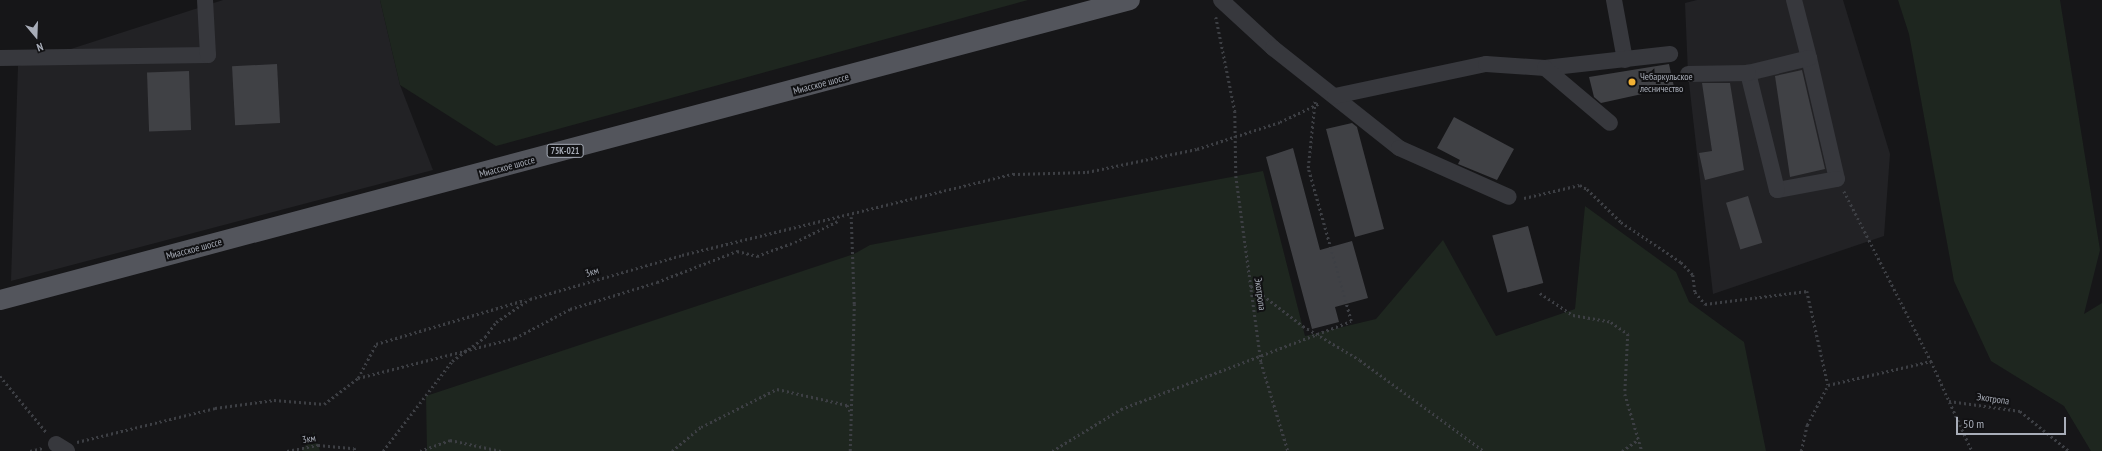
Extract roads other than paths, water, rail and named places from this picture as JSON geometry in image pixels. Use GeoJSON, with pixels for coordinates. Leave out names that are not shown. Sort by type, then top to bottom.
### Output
{"type":"FeatureCollection","features":[{"type":"Feature","properties":{"kind":"main road","name":"Миасское шоссе"},"geometry":{"type":"LineString","coordinates":[[0,300],[1130,0]]}},
{"type":"Feature","properties":{"kind":"street"},"geometry":{"type":"LineString","coordinates":[[0,58],[208,55],[205,0]]}},
{"type":"Feature","properties":{"kind":"street"},"geometry":{"type":"LineString","coordinates":[[1614,0],[1625,60]]}},
{"type":"Feature","properties":{"kind":"street"},"geometry":{"type":"LineString","coordinates":[[1748,73],[1777,190],[1836,178],[1809,58],[1794,0]]}},
{"type":"Feature","properties":{"kind":"street"},"geometry":{"type":"LineString","coordinates":[[1218,4],[1272,48],[1335,96],[1398,148],[1509,197]]}},
{"type":"Feature","properties":{"kind":"street"},"geometry":{"type":"LineString","coordinates":[[1335,96],[1486,64],[1545,68],[1670,54]]}},
{"type":"Feature","properties":{"kind":"street"},"geometry":{"type":"LineString","coordinates":[[1688,74],[1748,73],[1809,58]]}},
{"type":"Feature","properties":{"kind":"street"},"geometry":{"type":"LineString","coordinates":[[1545,68],[1610,123]]}},
{"type":"Feature","properties":{"kind":"place","name":"Чебаркульское лесничество"},"geometry":{"type":"Point","coordinates":[1632,82]}}]}
